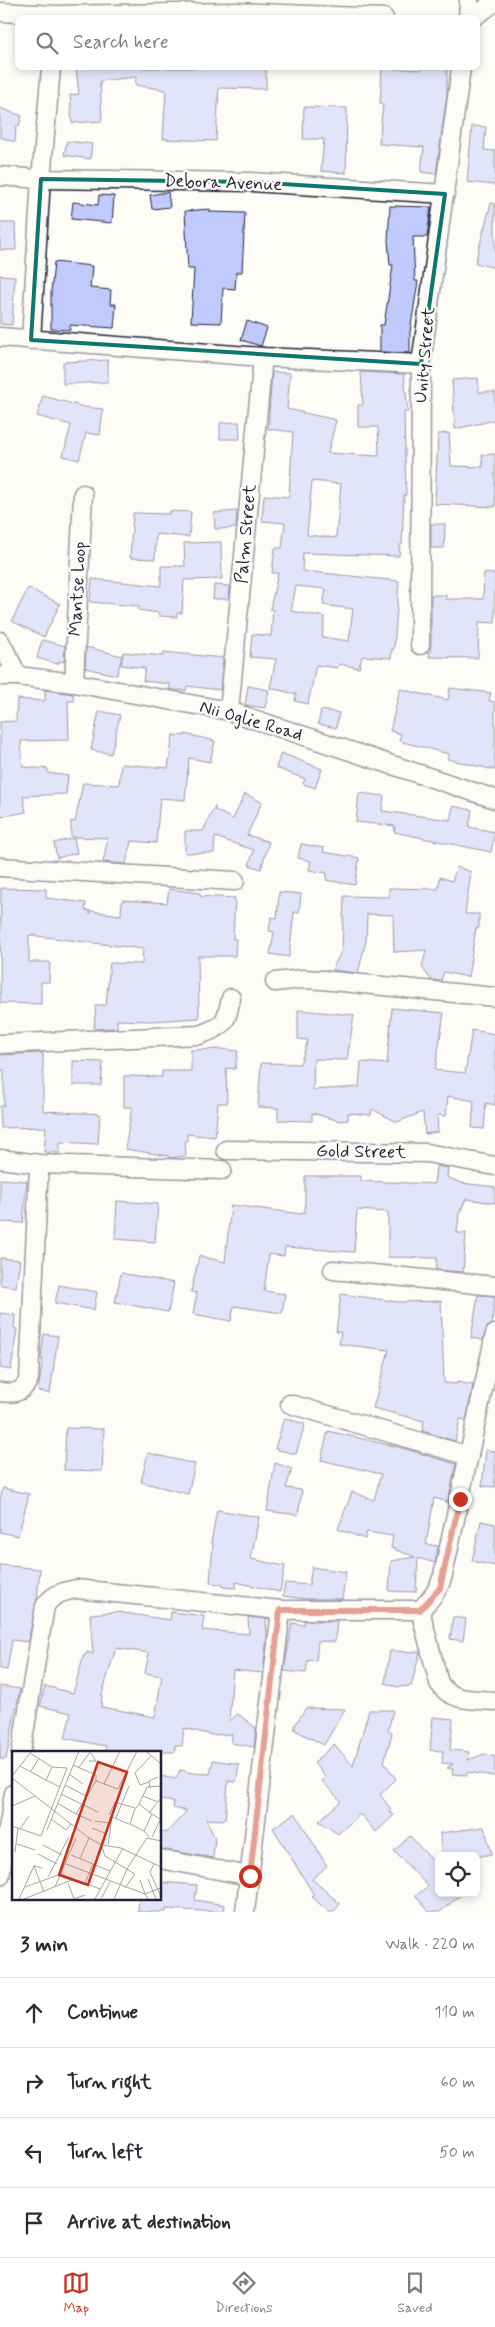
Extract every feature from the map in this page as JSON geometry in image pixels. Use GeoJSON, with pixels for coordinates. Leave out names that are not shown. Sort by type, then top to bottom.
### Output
{"type":"FeatureCollection","features":[{"type":"Feature","properties":{"kind":"street"},"geometry":{"type":"LineString","coordinates":[[468,15],[469,0]]}},
{"type":"Feature","properties":{"kind":"street"},"geometry":{"type":"LineString","coordinates":[[476,15],[495,2]]}},
{"type":"Feature","properties":{"kind":"street"},"geometry":{"type":"LineString","coordinates":[[74,15],[240,6],[348,15]]}},
{"type":"Feature","properties":{"kind":"street"},"geometry":{"type":"LineString","coordinates":[[0,12],[42,15]]}},
{"type":"Feature","properties":{"kind":"street"},"geometry":{"type":"LineString","coordinates":[[31,340],[41,179],[51,70]]}},
{"type":"Feature","properties":{"kind":"street","name":"Unity Street"},"geometry":{"type":"LineString","coordinates":[[420,645],[421,364],[461,70]]}},
{"type":"Feature","properties":{"kind":"street","name":"Debora Avenue"},"geometry":{"type":"LineString","coordinates":[[0,176],[41,179],[251,182],[445,194]]}},
{"type":"Feature","properties":{"kind":"street"},"geometry":{"type":"LineString","coordinates":[[0,337],[263,356],[421,364]]}},
{"type":"Feature","properties":{"kind":"street","name":"Palm Street"},"geometry":{"type":"LineString","coordinates":[[229,711],[263,356]]}},
{"type":"Feature","properties":{"kind":"street","name":"Mantse Loop"},"geometry":{"type":"LineString","coordinates":[[74,683],[83,494]]}},
{"type":"Feature","properties":{"kind":"street"},"geometry":{"type":"LineString","coordinates":[[0,640],[18,676]]}},
{"type":"Feature","properties":{"kind":"street","name":"Nii Oglie Road"},"geometry":{"type":"LineString","coordinates":[[0,676],[18,676],[74,683],[229,711],[495,799]]}},
{"type":"Feature","properties":{"kind":"street"},"geometry":{"type":"LineString","coordinates":[[0,867],[235,881]]}},
{"type":"Feature","properties":{"kind":"street"},"geometry":{"type":"LineString","coordinates":[[276,982],[303,979],[322,980],[495,997]]}},
{"type":"Feature","properties":{"kind":"street"},"geometry":{"type":"LineString","coordinates":[[0,1044],[199,1035],[223,1025],[227,1018],[231,998]]}},
{"type":"Feature","properties":{"kind":"street","name":"Gold Street"},"geometry":{"type":"LineString","coordinates":[[226,1150],[427,1153],[495,1166]]}},
{"type":"Feature","properties":{"kind":"street"},"geometry":{"type":"LineString","coordinates":[[0,1159],[39,1164],[222,1170]]}},
{"type":"Feature","properties":{"kind":"street"},"geometry":{"type":"LineString","coordinates":[[0,1392],[14,1394],[24,1389],[29,1379],[39,1164]]}},
{"type":"Feature","properties":{"kind":"street"},"geometry":{"type":"LineString","coordinates":[[333,1270],[495,1286]]}},
{"type":"Feature","properties":{"kind":"street"},"geometry":{"type":"LineString","coordinates":[[21,1751],[45,1606],[50,1598],[59,1593],[76,1589],[280,1610],[420,1610],[440,1588],[495,1334]]}},
{"type":"Feature","properties":{"kind":"street"},"geometry":{"type":"LineString","coordinates":[[290,1404],[469,1456]]}},
{"type":"Feature","properties":{"kind":"street"},"geometry":{"type":"LineString","coordinates":[[245,1912],[280,1610]]}},
{"type":"Feature","properties":{"kind":"street"},"geometry":{"type":"LineString","coordinates":[[420,1610],[439,1683],[444,1692],[452,1696],[495,1701]]}},
{"type":"Feature","properties":{"kind":"street"},"geometry":{"type":"LineString","coordinates":[[0,1876],[12,1805]]}},
{"type":"Feature","properties":{"kind":"street"},"geometry":{"type":"LineString","coordinates":[[161,1859],[250,1876]]}},
{"type":"Feature","properties":{"kind":"highlighted area"},"geometry":{"type":"Polygon","coordinates":[[[41,179],[251,182],[445,194],[421,364],[31,340],[41,179]]]}},
{"type":"Feature","properties":{"kind":"building"},"geometry":{"type":"Polygon","coordinates":[[[76,70],[266,70],[266,89],[219,88],[216,141],[163,139],[166,90],[135,85],[136,77],[100,81],[102,121],[72,123],[70,95],[79,94],[76,70]]]}},
{"type":"Feature","properties":{"kind":"building"},"geometry":{"type":"Polygon","coordinates":[[[382,70],[447,70],[447,94],[436,174],[421,172],[424,147],[379,144],[383,104],[380,104],[382,70]]]}},
{"type":"Feature","properties":{"kind":"building"},"geometry":{"type":"Polygon","coordinates":[[[304,107],[347,108],[346,173],[321,171],[324,139],[303,139],[304,107]]]}},
{"type":"Feature","properties":{"kind":"building"},"geometry":{"type":"Polygon","coordinates":[[[0,108],[22,116],[19,126],[16,126],[15,142],[0,137],[0,108]]]}},
{"type":"Feature","properties":{"kind":"building"},"geometry":{"type":"Polygon","coordinates":[[[472,126],[486,127],[484,150],[495,151],[495,185],[467,182],[472,126]]]}},
{"type":"Feature","properties":{"kind":"building"},"geometry":{"type":"Polygon","coordinates":[[[67,141],[92,144],[90,159],[64,155],[67,141]]]}},
{"type":"Feature","properties":{"kind":"building"},"geometry":{"type":"Polygon","coordinates":[[[168,192],[170,207],[152,209],[150,195],[168,192]]]}},
{"type":"Feature","properties":{"kind":"building"},"geometry":{"type":"Polygon","coordinates":[[[99,195],[114,196],[112,223],[71,219],[73,202],[98,205],[99,195]]]}},
{"type":"Feature","properties":{"kind":"building"},"geometry":{"type":"Polygon","coordinates":[[[491,203],[495,204],[495,268],[475,263],[491,203]]]}},
{"type":"Feature","properties":{"kind":"building"},"geometry":{"type":"Polygon","coordinates":[[[390,206],[431,207],[427,237],[413,237],[415,281],[418,281],[410,332],[410,353],[380,352],[380,325],[384,325],[393,265],[390,265],[388,240],[390,206]]]}},
{"type":"Feature","properties":{"kind":"building"},"geometry":{"type":"Polygon","coordinates":[[[210,209],[210,212],[245,213],[242,272],[236,272],[235,289],[223,288],[221,323],[191,322],[194,269],[188,269],[185,211],[210,209]]]}},
{"type":"Feature","properties":{"kind":"building"},"geometry":{"type":"Polygon","coordinates":[[[0,223],[15,223],[16,250],[0,250],[0,223]]]}},
{"type":"Feature","properties":{"kind":"building"},"geometry":{"type":"Polygon","coordinates":[[[54,262],[92,266],[90,288],[111,290],[110,304],[116,304],[114,328],[70,325],[70,330],[51,329],[51,293],[54,262]]]}},
{"type":"Feature","properties":{"kind":"building"},"geometry":{"type":"Polygon","coordinates":[[[0,275],[15,276],[12,325],[0,324],[0,275]]]}},
{"type":"Feature","properties":{"kind":"building"},"geometry":{"type":"Polygon","coordinates":[[[247,321],[267,328],[261,346],[241,340],[247,321]]]}},
{"type":"Feature","properties":{"kind":"building"},"geometry":{"type":"Polygon","coordinates":[[[108,360],[108,382],[63,384],[63,362],[108,360]]]}},
{"type":"Feature","properties":{"kind":"building"},"geometry":{"type":"Polygon","coordinates":[[[272,372],[290,373],[287,409],[336,420],[328,453],[379,456],[378,427],[358,427],[358,405],[363,405],[361,372],[404,374],[408,412],[404,412],[406,495],[404,495],[402,545],[400,545],[399,556],[303,553],[302,571],[399,581],[394,649],[392,649],[391,658],[362,656],[359,668],[339,664],[338,668],[316,665],[308,704],[295,701],[296,694],[270,688],[276,659],[250,657],[252,634],[271,636],[273,610],[270,609],[278,573],[272,573],[275,548],[282,548],[285,523],[262,521],[264,495],[289,497],[293,432],[268,429],[272,372]],[[312,481],[307,535],[336,538],[341,484],[312,481]],[[296,586],[291,611],[325,617],[322,637],[349,641],[353,609],[323,605],[326,589],[296,586]]]}},
{"type":"Feature","properties":{"kind":"building"},"geometry":{"type":"Polygon","coordinates":[[[478,378],[479,392],[495,392],[495,420],[455,429],[452,380],[478,378]]]}},
{"type":"Feature","properties":{"kind":"building"},"geometry":{"type":"Polygon","coordinates":[[[43,396],[84,407],[103,409],[100,435],[86,433],[79,460],[63,456],[71,425],[37,416],[43,396]]]}},
{"type":"Feature","properties":{"kind":"building"},"geometry":{"type":"Polygon","coordinates":[[[239,422],[240,439],[220,439],[220,423],[239,422]]]}},
{"type":"Feature","properties":{"kind":"building"},"geometry":{"type":"Polygon","coordinates":[[[449,433],[451,466],[483,467],[482,455],[495,454],[495,507],[435,504],[438,434],[449,433]]]}},
{"type":"Feature","properties":{"kind":"building"},"geometry":{"type":"Polygon","coordinates":[[[169,511],[191,512],[189,537],[156,534],[155,559],[130,558],[133,513],[169,514],[169,511]]]}},
{"type":"Feature","properties":{"kind":"building"},"geometry":{"type":"Polygon","coordinates":[[[237,511],[236,528],[215,529],[214,513],[237,511]]]}},
{"type":"Feature","properties":{"kind":"building"},"geometry":{"type":"Polygon","coordinates":[[[431,524],[445,524],[444,548],[431,548],[431,524]]]}},
{"type":"Feature","properties":{"kind":"building"},"geometry":{"type":"Polygon","coordinates":[[[221,542],[222,579],[184,580],[182,613],[177,613],[177,617],[159,616],[159,613],[138,610],[139,606],[90,602],[92,579],[161,586],[161,566],[185,566],[184,543],[221,542]]]}},
{"type":"Feature","properties":{"kind":"building"},"geometry":{"type":"Polygon","coordinates":[[[484,573],[495,574],[495,623],[479,622],[478,658],[429,657],[431,645],[431,595],[446,595],[446,599],[483,599],[484,573]]]}},
{"type":"Feature","properties":{"kind":"building"},"geometry":{"type":"Polygon","coordinates":[[[214,585],[230,586],[229,599],[213,599],[214,585]]]}},
{"type":"Feature","properties":{"kind":"building"},"geometry":{"type":"Polygon","coordinates":[[[28,588],[60,604],[44,637],[12,621],[28,588]]]}},
{"type":"Feature","properties":{"kind":"building"},"geometry":{"type":"Polygon","coordinates":[[[42,640],[65,646],[64,662],[59,661],[58,664],[37,658],[42,640]]]}},
{"type":"Feature","properties":{"kind":"building"},"geometry":{"type":"Polygon","coordinates":[[[86,647],[122,656],[117,675],[85,668],[86,647]]]}},
{"type":"Feature","properties":{"kind":"building"},"geometry":{"type":"Polygon","coordinates":[[[123,652],[163,656],[164,652],[223,658],[220,690],[187,686],[186,691],[169,689],[170,684],[143,681],[145,668],[121,665],[123,652]]]}},
{"type":"Feature","properties":{"kind":"building"},"geometry":{"type":"Polygon","coordinates":[[[248,686],[269,690],[265,708],[245,705],[248,686]]]}},
{"type":"Feature","properties":{"kind":"building"},"geometry":{"type":"Polygon","coordinates":[[[450,688],[491,693],[489,701],[495,702],[495,770],[447,759],[449,754],[399,741],[401,734],[390,731],[400,689],[448,700],[450,688]]]}},
{"type":"Feature","properties":{"kind":"building"},"geometry":{"type":"Polygon","coordinates":[[[45,690],[73,694],[74,701],[68,701],[69,740],[21,741],[23,767],[48,769],[48,773],[68,776],[66,794],[23,796],[26,812],[0,817],[0,722],[16,721],[17,699],[45,701],[45,690]]]}},
{"type":"Feature","properties":{"kind":"building"},"geometry":{"type":"Polygon","coordinates":[[[321,710],[339,713],[336,728],[318,724],[321,710]]]}},
{"type":"Feature","properties":{"kind":"building"},"geometry":{"type":"Polygon","coordinates":[[[99,711],[120,715],[111,754],[91,750],[99,711]]]}},
{"type":"Feature","properties":{"kind":"building"},"geometry":{"type":"Polygon","coordinates":[[[185,734],[215,741],[210,762],[189,758],[185,800],[160,798],[156,843],[131,841],[126,864],[103,862],[108,838],[71,837],[71,821],[75,822],[83,783],[119,785],[121,764],[168,768],[173,735],[185,736],[185,734]]]}},
{"type":"Feature","properties":{"kind":"building"},"geometry":{"type":"Polygon","coordinates":[[[281,753],[322,769],[315,788],[303,784],[305,779],[276,768],[281,753]]]}},
{"type":"Feature","properties":{"kind":"building"},"geometry":{"type":"Polygon","coordinates":[[[359,793],[384,796],[382,811],[450,820],[453,806],[472,810],[469,827],[495,832],[491,852],[394,832],[395,826],[356,822],[359,793]]]}},
{"type":"Feature","properties":{"kind":"building"},"geometry":{"type":"Polygon","coordinates":[[[245,794],[262,802],[247,835],[269,842],[261,869],[249,865],[254,850],[215,837],[214,853],[185,853],[185,831],[203,831],[215,806],[215,810],[233,819],[245,794]]]}},
{"type":"Feature","properties":{"kind":"building"},"geometry":{"type":"Polygon","coordinates":[[[74,838],[77,853],[57,858],[54,843],[74,838]]]}},
{"type":"Feature","properties":{"kind":"building"},"geometry":{"type":"Polygon","coordinates":[[[301,844],[324,848],[323,852],[359,858],[355,885],[326,880],[327,873],[309,870],[311,861],[298,858],[301,844]]]}},
{"type":"Feature","properties":{"kind":"building"},"geometry":{"type":"Polygon","coordinates":[[[457,867],[471,872],[465,914],[479,914],[479,928],[476,928],[468,977],[444,972],[441,981],[431,980],[422,967],[426,950],[394,952],[393,915],[367,914],[366,941],[358,973],[332,970],[342,950],[344,896],[389,897],[389,888],[438,889],[440,877],[452,881],[457,867]]]}},
{"type":"Feature","properties":{"kind":"building"},"geometry":{"type":"Polygon","coordinates":[[[1,888],[46,889],[46,898],[86,903],[85,910],[90,911],[90,914],[91,911],[121,915],[122,900],[167,903],[169,889],[200,893],[200,896],[235,898],[233,939],[236,939],[235,956],[198,956],[199,1018],[152,1021],[117,1020],[117,1028],[94,1029],[96,1005],[106,1005],[110,963],[142,964],[143,949],[29,935],[29,962],[50,962],[49,982],[41,982],[41,1004],[0,1003],[1,888]]]}},
{"type":"Feature","properties":{"kind":"building"},"geometry":{"type":"Polygon","coordinates":[[[279,892],[301,894],[299,913],[294,912],[289,957],[270,954],[274,932],[269,931],[271,917],[277,918],[279,892]]]}},
{"type":"Feature","properties":{"kind":"building"},"geometry":{"type":"Polygon","coordinates":[[[392,1008],[444,1013],[435,1070],[465,1073],[472,1030],[495,1034],[495,1105],[486,1103],[484,1129],[472,1128],[474,1101],[448,1096],[446,1116],[437,1115],[438,1132],[425,1134],[423,1112],[397,1122],[372,1109],[371,1115],[348,1113],[348,1120],[340,1121],[312,1113],[312,1121],[278,1120],[278,1108],[258,1107],[261,1063],[300,1064],[308,1040],[298,1039],[298,1010],[354,1015],[347,1060],[314,1059],[313,1090],[359,1087],[361,1062],[387,1064],[392,1008]]]}},
{"type":"Feature","properties":{"kind":"building"},"geometry":{"type":"Polygon","coordinates":[[[221,1049],[238,1051],[235,1069],[226,1068],[227,1103],[218,1103],[215,1137],[187,1134],[187,1141],[185,1141],[186,1156],[169,1158],[169,1156],[125,1149],[132,1107],[124,1107],[124,1076],[162,1077],[162,1071],[191,1071],[191,1050],[221,1049]]]}},
{"type":"Feature","properties":{"kind":"building"},"geometry":{"type":"Polygon","coordinates":[[[43,1053],[43,1111],[100,1114],[98,1144],[60,1142],[60,1153],[44,1152],[46,1127],[1,1128],[0,1106],[4,1106],[4,1070],[0,1070],[0,1055],[43,1053]]]}},
{"type":"Feature","properties":{"kind":"building"},"geometry":{"type":"Polygon","coordinates":[[[73,1061],[103,1062],[101,1085],[73,1085],[73,1061]]]}},
{"type":"Feature","properties":{"kind":"building"},"geometry":{"type":"Polygon","coordinates":[[[436,1166],[448,1168],[447,1177],[461,1183],[495,1187],[495,1203],[466,1199],[459,1214],[457,1233],[466,1233],[463,1272],[436,1270],[437,1258],[388,1257],[388,1212],[357,1210],[354,1252],[285,1247],[284,1256],[269,1254],[264,1291],[285,1294],[282,1313],[234,1306],[231,1321],[193,1314],[197,1293],[191,1292],[199,1256],[225,1262],[231,1205],[302,1214],[302,1212],[305,1212],[305,1176],[361,1176],[361,1181],[434,1184],[436,1166]]]}},
{"type":"Feature","properties":{"kind":"building"},"geometry":{"type":"Polygon","coordinates":[[[0,1179],[27,1181],[23,1223],[0,1222],[0,1179]]]}},
{"type":"Feature","properties":{"kind":"building"},"geometry":{"type":"Polygon","coordinates":[[[117,1201],[158,1204],[155,1242],[115,1239],[117,1201]]]}},
{"type":"Feature","properties":{"kind":"building"},"geometry":{"type":"Polygon","coordinates":[[[0,1258],[20,1260],[16,1287],[0,1285],[0,1258]]]}},
{"type":"Feature","properties":{"kind":"building"},"geometry":{"type":"Polygon","coordinates":[[[121,1273],[174,1283],[168,1312],[115,1302],[121,1273]]]}},
{"type":"Feature","properties":{"kind":"building"},"geometry":{"type":"Polygon","coordinates":[[[59,1285],[97,1292],[94,1310],[55,1303],[59,1285]]]}},
{"type":"Feature","properties":{"kind":"building"},"geometry":{"type":"Polygon","coordinates":[[[341,1294],[399,1302],[441,1301],[444,1383],[457,1384],[457,1382],[473,1385],[466,1420],[460,1419],[455,1441],[422,1431],[424,1421],[373,1408],[389,1350],[339,1344],[341,1332],[336,1332],[341,1294]]]}},
{"type":"Feature","properties":{"kind":"building"},"geometry":{"type":"Polygon","coordinates":[[[478,1295],[495,1296],[492,1324],[487,1327],[483,1340],[471,1338],[478,1295]]]}},
{"type":"Feature","properties":{"kind":"building"},"geometry":{"type":"Polygon","coordinates":[[[0,1313],[15,1315],[14,1328],[17,1329],[11,1370],[0,1368],[0,1313]]]}},
{"type":"Feature","properties":{"kind":"building"},"geometry":{"type":"Polygon","coordinates":[[[44,1334],[58,1336],[50,1393],[38,1391],[43,1359],[41,1359],[44,1334]]]}},
{"type":"Feature","properties":{"kind":"building"},"geometry":{"type":"Polygon","coordinates":[[[284,1418],[305,1424],[296,1454],[275,1449],[284,1418]]]}},
{"type":"Feature","properties":{"kind":"building"},"geometry":{"type":"Polygon","coordinates":[[[66,1428],[104,1429],[102,1471],[64,1470],[66,1428]]]}},
{"type":"Feature","properties":{"kind":"building"},"geometry":{"type":"Polygon","coordinates":[[[328,1431],[402,1448],[456,1464],[448,1502],[434,1498],[426,1544],[438,1546],[435,1563],[418,1558],[416,1592],[389,1591],[391,1561],[415,1557],[391,1548],[393,1536],[367,1532],[365,1539],[338,1529],[352,1492],[374,1500],[381,1474],[321,1460],[328,1431]]]}},
{"type":"Feature","properties":{"kind":"building"},"geometry":{"type":"Polygon","coordinates":[[[486,1450],[495,1451],[495,1487],[482,1486],[486,1450]]]}},
{"type":"Feature","properties":{"kind":"building"},"geometry":{"type":"Polygon","coordinates":[[[148,1453],[195,1464],[188,1494],[141,1482],[148,1453]]]}},
{"type":"Feature","properties":{"kind":"building"},"geometry":{"type":"Polygon","coordinates":[[[275,1463],[292,1469],[286,1488],[302,1490],[298,1515],[267,1511],[275,1463]]]}},
{"type":"Feature","properties":{"kind":"building"},"geometry":{"type":"Polygon","coordinates":[[[3,1488],[29,1494],[18,1536],[0,1532],[0,1499],[3,1488]]]}},
{"type":"Feature","properties":{"kind":"building"},"geometry":{"type":"Polygon","coordinates":[[[217,1510],[259,1517],[251,1559],[285,1566],[280,1592],[236,1582],[236,1588],[210,1583],[213,1543],[211,1543],[217,1510]]]}},
{"type":"Feature","properties":{"kind":"building"},"geometry":{"type":"Polygon","coordinates":[[[481,1521],[495,1524],[495,1566],[472,1561],[481,1521]]]}},
{"type":"Feature","properties":{"kind":"building"},"geometry":{"type":"Polygon","coordinates":[[[0,1565],[40,1569],[37,1599],[28,1642],[12,1640],[7,1670],[0,1669],[0,1565]]]}},
{"type":"Feature","properties":{"kind":"building"},"geometry":{"type":"Polygon","coordinates":[[[312,1567],[346,1572],[342,1599],[307,1599],[283,1596],[285,1583],[309,1585],[312,1567]]]}},
{"type":"Feature","properties":{"kind":"building"},"geometry":{"type":"Polygon","coordinates":[[[117,1612],[170,1620],[171,1612],[204,1616],[202,1630],[249,1634],[248,1617],[266,1619],[267,1636],[263,1673],[233,1670],[229,1721],[238,1714],[256,1728],[254,1747],[231,1743],[232,1734],[212,1735],[184,1728],[182,1746],[175,1745],[175,1752],[105,1751],[106,1746],[65,1738],[71,1713],[40,1706],[45,1686],[73,1693],[84,1655],[87,1652],[93,1654],[90,1614],[117,1612]],[[116,1648],[102,1694],[101,1707],[155,1717],[162,1676],[145,1673],[149,1653],[116,1648]]]}},
{"type":"Feature","properties":{"kind":"building"},"geometry":{"type":"Polygon","coordinates":[[[453,1617],[466,1619],[463,1641],[450,1639],[453,1617]]]}},
{"type":"Feature","properties":{"kind":"building"},"geometry":{"type":"Polygon","coordinates":[[[304,1621],[337,1621],[335,1642],[318,1641],[316,1661],[308,1660],[306,1673],[284,1671],[292,1623],[304,1625],[304,1621]]]}},
{"type":"Feature","properties":{"kind":"building"},"geometry":{"type":"Polygon","coordinates":[[[390,1651],[420,1652],[411,1686],[397,1687],[385,1683],[390,1651]]]}},
{"type":"Feature","properties":{"kind":"building"},"geometry":{"type":"Polygon","coordinates":[[[0,1686],[20,1689],[6,1759],[0,1759],[0,1686]]]}},
{"type":"Feature","properties":{"kind":"building"},"geometry":{"type":"Polygon","coordinates":[[[306,1708],[345,1709],[324,1745],[295,1730],[295,1725],[306,1708]]]}},
{"type":"Feature","properties":{"kind":"building"},"geometry":{"type":"Polygon","coordinates":[[[369,1710],[393,1710],[388,1731],[392,1733],[384,1762],[396,1779],[380,1795],[391,1809],[389,1812],[394,1815],[376,1832],[360,1814],[338,1834],[319,1821],[341,1801],[322,1781],[325,1777],[314,1763],[334,1744],[353,1766],[369,1710]]]}},
{"type":"Feature","properties":{"kind":"building"},"geometry":{"type":"Polygon","coordinates":[[[433,1717],[453,1719],[450,1750],[469,1752],[468,1760],[484,1754],[495,1757],[495,1776],[467,1772],[467,1775],[452,1774],[453,1769],[447,1768],[453,1764],[442,1763],[443,1751],[430,1750],[433,1717]]]}},
{"type":"Feature","properties":{"kind":"building"},"geometry":{"type":"Polygon","coordinates":[[[213,1760],[239,1764],[236,1782],[228,1781],[225,1820],[206,1819],[215,1838],[213,1858],[161,1849],[161,1831],[166,1833],[187,1811],[173,1808],[174,1802],[161,1800],[161,1776],[176,1779],[180,1770],[210,1774],[213,1760]]]}},
{"type":"Feature","properties":{"kind":"building"},"geometry":{"type":"Polygon","coordinates":[[[295,1813],[327,1866],[312,1879],[340,1904],[333,1912],[329,1912],[312,1897],[314,1895],[273,1828],[295,1813]]]}},
{"type":"Feature","properties":{"kind":"building"},"geometry":{"type":"Polygon","coordinates":[[[484,1827],[492,1854],[480,1856],[480,1852],[441,1852],[440,1833],[484,1827]]]}},
{"type":"Feature","properties":{"kind":"building"},"geometry":{"type":"Polygon","coordinates":[[[410,1836],[435,1864],[435,1897],[458,1897],[440,1912],[429,1912],[416,1896],[428,1886],[394,1851],[410,1836]]]}},
{"type":"Feature","properties":{"kind":"building"},"geometry":{"type":"Polygon","coordinates":[[[161,1882],[197,1885],[195,1900],[225,1905],[224,1912],[166,1909],[166,1912],[138,1912],[139,1900],[161,1900],[161,1882]]]}},
{"type":"Feature","properties":{"kind":"route"},"geometry":{"type":"LineString","coordinates":[[250,1876],[280,1610],[420,1610],[440,1588],[460,1499]]}}]}
